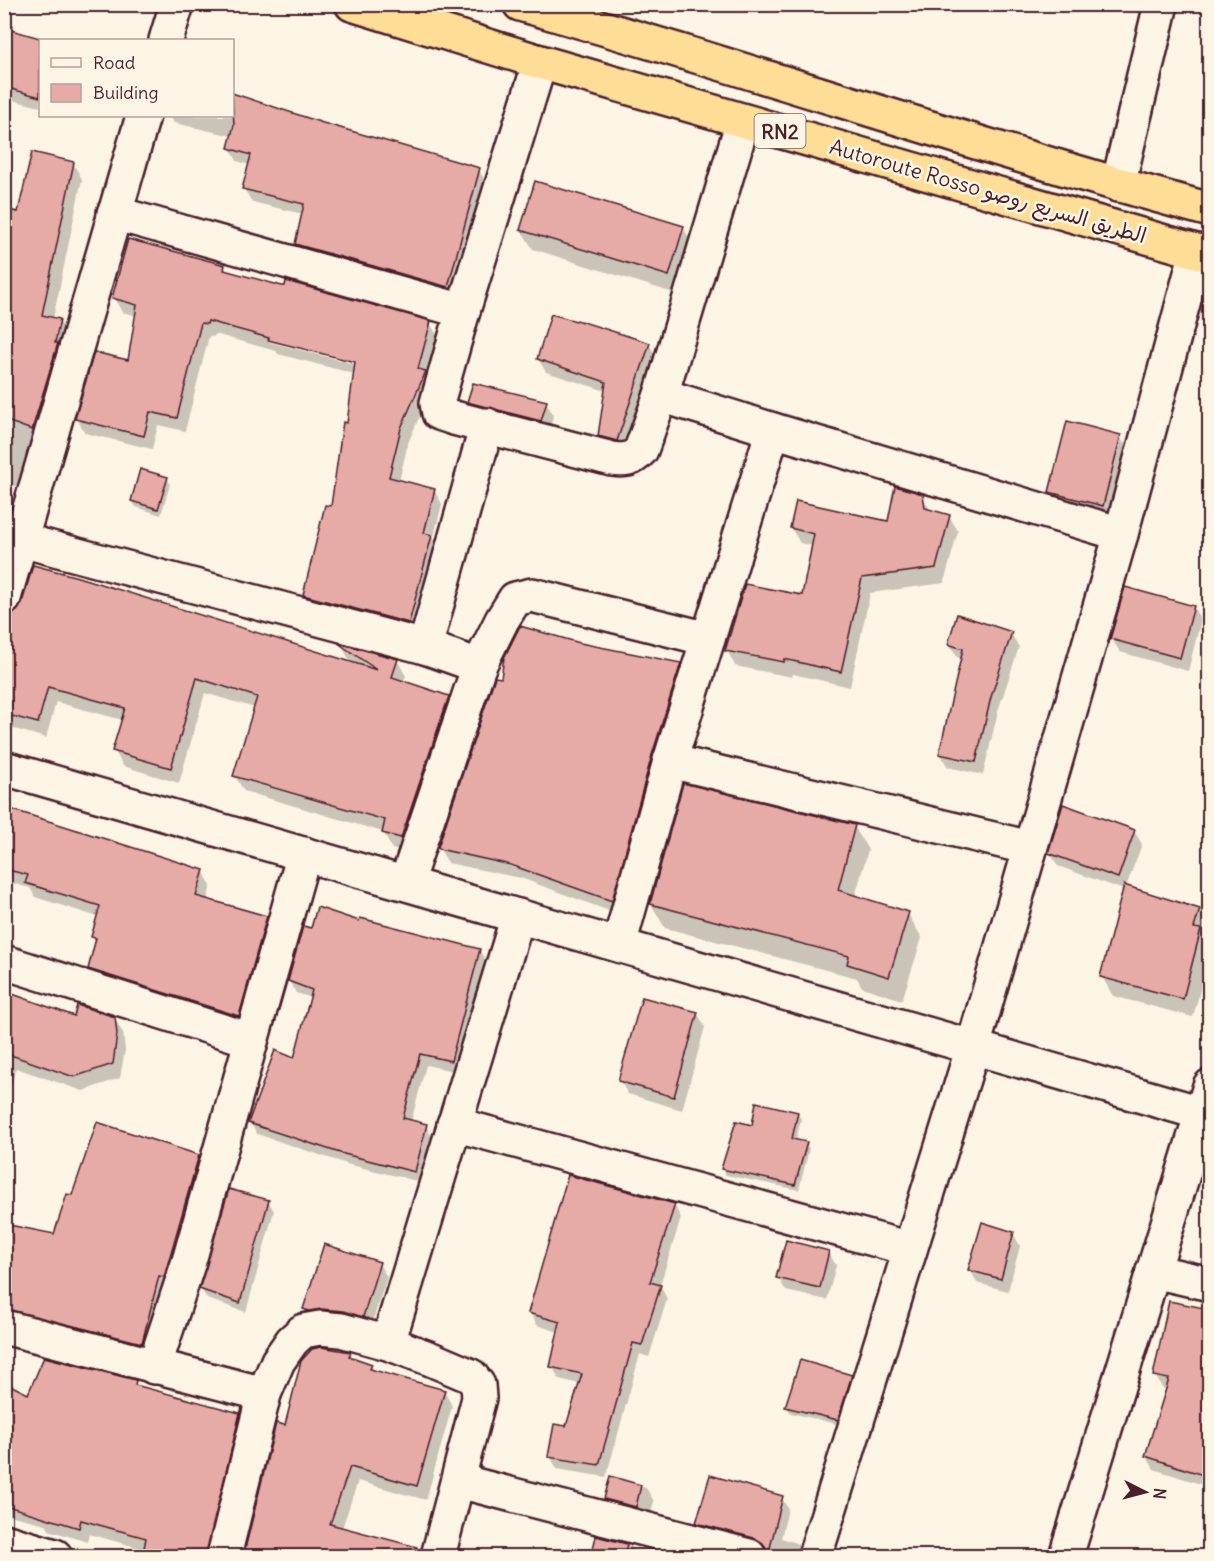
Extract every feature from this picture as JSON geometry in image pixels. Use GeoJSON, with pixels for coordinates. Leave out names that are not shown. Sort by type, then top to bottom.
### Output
{"type":"FeatureCollection","features":[{"type":"Feature","properties":{"kind":"highway","name":"Autoroute Rosso الطريق السريع روصو"},"geometry":{"type":"LineString","coordinates":[[352,4],[540,62],[1203,253]]}},
{"type":"Feature","properties":{"kind":"highway","name":"Autoroute Rosso الطريق السريع روصو"},"geometry":{"type":"LineString","coordinates":[[520,4],[651,41],[1118,185],[1209,210]]}},
{"type":"Feature","properties":{"kind":"street"},"geometry":{"type":"LineString","coordinates":[[166,39],[177,4]]}},
{"type":"Feature","properties":{"kind":"street"},"geometry":{"type":"LineString","coordinates":[[1118,185],[1161,4]]}},
{"type":"Feature","properties":{"kind":"street"},"geometry":{"type":"LineString","coordinates":[[540,62],[463,311],[437,403],[439,413],[549,444],[624,461],[635,457],[641,450],[661,395],[743,121]]}},
{"type":"Feature","properties":{"kind":"street"},"geometry":{"type":"LineString","coordinates":[[4,598],[143,117]]}},
{"type":"Feature","properties":{"kind":"street"},"geometry":{"type":"LineString","coordinates":[[114,213],[463,311]]}},
{"type":"Feature","properties":{"kind":"street"},"geometry":{"type":"LineString","coordinates":[[815,1557],[973,1047],[1203,253]]}},
{"type":"Feature","properties":{"kind":"street"},"geometry":{"type":"LineString","coordinates":[[661,395],[1121,534]]}},
{"type":"Feature","properties":{"kind":"street"},"geometry":{"type":"LineString","coordinates":[[425,647],[487,426]]}},
{"type":"Feature","properties":{"kind":"street"},"geometry":{"type":"LineString","coordinates":[[619,945],[670,761],[773,430]]}},
{"type":"Feature","properties":{"kind":"street"},"geometry":{"type":"LineString","coordinates":[[21,540],[425,647],[479,666]]}},
{"type":"Feature","properties":{"kind":"street"},"geometry":{"type":"LineString","coordinates":[[406,883],[479,666],[515,599],[532,595],[708,639]]}},
{"type":"Feature","properties":{"kind":"street"},"geometry":{"type":"LineString","coordinates":[[670,761],[1030,848]]}},
{"type":"Feature","properties":{"kind":"street"},"geometry":{"type":"LineString","coordinates":[[4,768],[973,1047],[1205,1099],[1066,1557]]}},
{"type":"Feature","properties":{"kind":"street"},"geometry":{"type":"LineString","coordinates":[[154,1367],[189,1261],[303,854]]}},
{"type":"Feature","properties":{"kind":"street"},"geometry":{"type":"LineString","coordinates":[[388,1343],[518,916]]}},
{"type":"Feature","properties":{"kind":"street"},"geometry":{"type":"LineString","coordinates":[[4,962],[251,1040]]}},
{"type":"Feature","properties":{"kind":"street"},"geometry":{"type":"LineString","coordinates":[[454,1124],[910,1249]]}},
{"type":"Feature","properties":{"kind":"street"},"geometry":{"type":"LineString","coordinates":[[1153,1271],[1209,1284]]}},
{"type":"Feature","properties":{"kind":"street"},"geometry":{"type":"LineString","coordinates":[[4,1328],[264,1394]]}},
{"type":"Feature","properties":{"kind":"street"},"geometry":{"type":"LineString","coordinates":[[224,1557],[264,1394],[278,1361],[292,1341],[303,1331],[320,1328],[341,1330],[388,1343],[459,1370],[471,1376],[478,1385],[479,1398],[438,1557]]}},
{"type":"Feature","properties":{"kind":"street"},"geometry":{"type":"LineString","coordinates":[[459,1481],[749,1557]]}},
{"type":"Feature","properties":{"kind":"street"},"geometry":{"type":"LineString","coordinates":[[4,1542],[55,1557]]}},
{"type":"Feature","properties":{"kind":"building"},"geometry":{"type":"Polygon","coordinates":[[[4,28],[40,38],[39,97],[4,87],[4,28]]]}},
{"type":"Feature","properties":{"kind":"building"},"geometry":{"type":"Polygon","coordinates":[[[234,94],[323,123],[480,168],[448,287],[295,244],[304,204],[242,189],[251,155],[228,148],[234,125],[234,94]]]}},
{"type":"Feature","properties":{"kind":"building"},"geometry":{"type":"Polygon","coordinates":[[[32,152],[74,162],[42,315],[60,319],[55,343],[58,343],[32,430],[4,420],[4,209],[18,212],[32,152]]]}},
{"type":"Feature","properties":{"kind":"building"},"geometry":{"type":"Polygon","coordinates":[[[535,181],[684,226],[669,276],[520,230],[535,181]]]}},
{"type":"Feature","properties":{"kind":"building"},"geometry":{"type":"Polygon","coordinates":[[[128,239],[225,265],[224,270],[282,286],[285,286],[286,281],[431,321],[418,369],[426,371],[401,428],[389,477],[435,489],[424,533],[432,535],[409,623],[303,595],[325,505],[331,506],[343,422],[347,423],[355,362],[268,340],[269,338],[208,321],[207,324],[201,323],[177,418],[150,412],[144,436],[75,419],[94,352],[128,360],[137,305],[112,298],[128,239]]]}},
{"type":"Feature","properties":{"kind":"building"},"geometry":{"type":"Polygon","coordinates":[[[551,314],[650,343],[617,441],[598,436],[606,382],[537,359],[551,314]]]}},
{"type":"Feature","properties":{"kind":"building"},"geometry":{"type":"Polygon","coordinates":[[[473,383],[547,401],[541,421],[467,402],[473,383]]]}},
{"type":"Feature","properties":{"kind":"building"},"geometry":{"type":"Polygon","coordinates":[[[1067,421],[1121,435],[1103,506],[1049,492],[1067,421]]]}},
{"type":"Feature","properties":{"kind":"building"},"geometry":{"type":"Polygon","coordinates":[[[140,469],[168,477],[158,509],[131,501],[140,469]]]}},
{"type":"Feature","properties":{"kind":"building"},"geometry":{"type":"Polygon","coordinates":[[[895,486],[923,494],[925,508],[950,515],[936,568],[862,578],[841,672],[784,659],[784,662],[725,651],[745,584],[802,595],[814,534],[790,528],[796,501],[888,521],[895,486]]]}},
{"type":"Feature","properties":{"kind":"building"},"geometry":{"type":"Polygon","coordinates":[[[33,565],[377,670],[338,643],[398,659],[392,677],[449,696],[401,838],[382,833],[385,820],[233,776],[257,697],[197,678],[171,768],[112,751],[125,708],[48,687],[38,723],[4,714],[4,633],[10,615],[17,611],[22,603],[33,565]]]}},
{"type":"Feature","properties":{"kind":"building"},"geometry":{"type":"Polygon","coordinates":[[[1125,587],[1194,606],[1180,658],[1110,639],[1125,587]]]}},
{"type":"Feature","properties":{"kind":"building"},"geometry":{"type":"Polygon","coordinates":[[[957,614],[1012,632],[991,697],[976,762],[939,754],[963,649],[948,644],[957,614]]]}},
{"type":"Feature","properties":{"kind":"building"},"geometry":{"type":"Polygon","coordinates":[[[520,626],[580,643],[681,663],[652,755],[612,901],[511,865],[438,847],[495,677],[501,678],[504,658],[520,626]]]}},
{"type":"Feature","properties":{"kind":"building"},"geometry":{"type":"Polygon","coordinates":[[[683,783],[855,825],[838,890],[909,912],[889,977],[847,964],[849,956],[650,904],[683,783]]]}},
{"type":"Feature","properties":{"kind":"building"},"geometry":{"type":"Polygon","coordinates":[[[1063,804],[1135,830],[1118,878],[1048,853],[1063,804]]]}},
{"type":"Feature","properties":{"kind":"building"},"geometry":{"type":"Polygon","coordinates":[[[4,807],[204,870],[196,896],[267,916],[239,1016],[88,969],[96,938],[91,937],[100,906],[25,883],[28,875],[4,869],[4,807]]]}},
{"type":"Feature","properties":{"kind":"building"},"geometry":{"type":"Polygon","coordinates":[[[1124,885],[1200,909],[1194,928],[1201,929],[1183,999],[1100,977],[1124,885]]]}},
{"type":"Feature","properties":{"kind":"building"},"geometry":{"type":"Polygon","coordinates":[[[317,907],[359,921],[360,918],[480,949],[451,1061],[420,1054],[403,1118],[427,1124],[415,1172],[340,1153],[248,1123],[275,1050],[294,1058],[312,990],[288,981],[303,926],[311,928],[317,907]]]}},
{"type":"Feature","properties":{"kind":"building"},"geometry":{"type":"Polygon","coordinates":[[[4,991],[74,1016],[77,1005],[115,1017],[117,1034],[113,1064],[74,1077],[5,1053],[4,991]]]}},
{"type":"Feature","properties":{"kind":"building"},"geometry":{"type":"Polygon","coordinates":[[[642,997],[698,1012],[674,1097],[618,1081],[642,997]]]}},
{"type":"Feature","properties":{"kind":"building"},"geometry":{"type":"Polygon","coordinates":[[[756,1102],[798,1112],[792,1139],[807,1142],[795,1185],[721,1169],[736,1121],[752,1125],[756,1102]]]}},
{"type":"Feature","properties":{"kind":"building"},"geometry":{"type":"Polygon","coordinates":[[[97,1122],[199,1155],[164,1277],[159,1276],[142,1343],[4,1309],[4,1224],[54,1234],[67,1194],[72,1195],[97,1122]]]}},
{"type":"Feature","properties":{"kind":"building"},"geometry":{"type":"Polygon","coordinates":[[[568,1175],[675,1204],[650,1282],[661,1285],[642,1345],[633,1343],[599,1465],[548,1457],[554,1424],[566,1426],[582,1374],[550,1367],[560,1322],[528,1313],[568,1175]]]}},
{"type":"Feature","properties":{"kind":"building"},"geometry":{"type":"Polygon","coordinates":[[[229,1189],[269,1200],[240,1303],[199,1289],[229,1189]]]}},
{"type":"Feature","properties":{"kind":"building"},"geometry":{"type":"Polygon","coordinates":[[[982,1222],[1014,1232],[1001,1279],[968,1270],[982,1222]]]}},
{"type":"Feature","properties":{"kind":"building"},"geometry":{"type":"Polygon","coordinates":[[[786,1240],[829,1251],[820,1288],[776,1278],[786,1240]]]}},
{"type":"Feature","properties":{"kind":"building"},"geometry":{"type":"Polygon","coordinates":[[[324,1244],[380,1262],[363,1317],[343,1311],[303,1309],[324,1244]]]}},
{"type":"Feature","properties":{"kind":"building"},"geometry":{"type":"Polygon","coordinates":[[[1169,1301],[1209,1309],[1209,1477],[1145,1456],[1169,1379],[1153,1376],[1169,1301]]]}},
{"type":"Feature","properties":{"kind":"building"},"geometry":{"type":"Polygon","coordinates":[[[321,1347],[351,1352],[349,1356],[372,1364],[370,1369],[445,1390],[417,1486],[350,1467],[330,1524],[417,1547],[415,1557],[243,1557],[276,1423],[285,1425],[301,1361],[312,1349],[321,1347]]]}},
{"type":"Feature","properties":{"kind":"building"},"geometry":{"type":"Polygon","coordinates":[[[44,1357],[136,1380],[135,1385],[240,1413],[206,1557],[174,1557],[144,1548],[146,1538],[81,1520],[79,1528],[4,1505],[4,1382],[28,1394],[44,1357]]]}},
{"type":"Feature","properties":{"kind":"building"},"geometry":{"type":"Polygon","coordinates":[[[800,1360],[852,1375],[838,1420],[785,1407],[800,1360]]]}},
{"type":"Feature","properties":{"kind":"building"},"geometry":{"type":"Polygon","coordinates":[[[710,1475],[783,1496],[768,1556],[763,1543],[754,1538],[696,1523],[710,1475]]]}},
{"type":"Feature","properties":{"kind":"building"},"geometry":{"type":"Polygon","coordinates":[[[610,1476],[641,1485],[636,1507],[604,1499],[610,1476]]]}},
{"type":"Feature","properties":{"kind":"building"},"geometry":{"type":"Polygon","coordinates":[[[596,1536],[627,1544],[624,1557],[591,1557],[596,1536]]]}}]}
